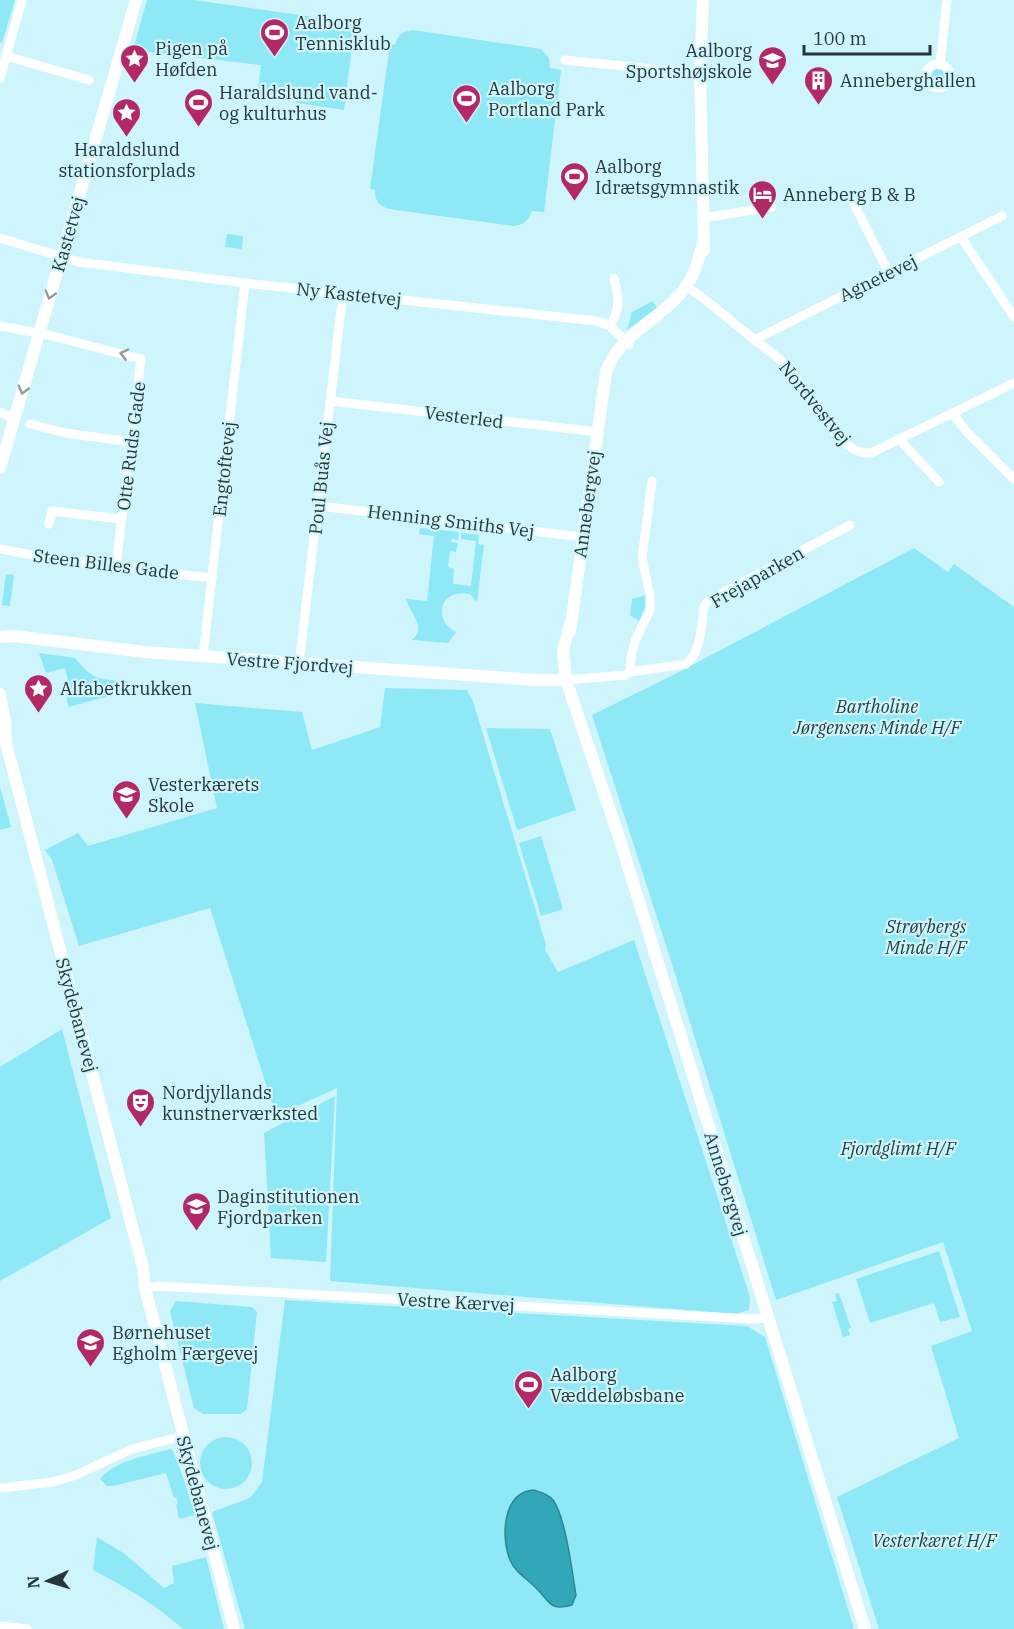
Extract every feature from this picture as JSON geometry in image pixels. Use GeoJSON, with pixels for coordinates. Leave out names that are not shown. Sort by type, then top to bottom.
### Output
{"type":"FeatureCollection","features":[{"type":"Feature","properties":{"kind":"street"},"geometry":{"type":"LineString","coordinates":[[0,78],[22,0]]}},
{"type":"Feature","properties":{"kind":"street","name":"Kastetvej"},"geometry":{"type":"LineString","coordinates":[[0,468],[136,0]]}},
{"type":"Feature","properties":{"kind":"street","name":"Annebergvej"},"geometry":{"type":"LineString","coordinates":[[703,0],[700,74],[705,255],[703,269],[693,291],[681,304],[617,349],[609,364],[604,382],[570,625],[569,679],[579,697],[587,740],[865,1629]]}},
{"type":"Feature","properties":{"kind":"street"},"geometry":{"type":"LineString","coordinates":[[940,65],[946,0]]}},
{"type":"Feature","properties":{"kind":"street"},"geometry":{"type":"LineString","coordinates":[[6,56],[89,80]]}},
{"type":"Feature","properties":{"kind":"street"},"geometry":{"type":"LineString","coordinates":[[565,60],[700,74]]}},
{"type":"Feature","properties":{"kind":"street"},"geometry":{"type":"LineString","coordinates":[[853,202],[889,273]]}},
{"type":"Feature","properties":{"kind":"street"},"geometry":{"type":"LineString","coordinates":[[703,218],[772,207]]}},
{"type":"Feature","properties":{"kind":"street","name":"Agnetevej"},"geometry":{"type":"LineString","coordinates":[[754,340],[1002,216]]}},
{"type":"Feature","properties":{"kind":"street"},"geometry":{"type":"LineString","coordinates":[[961,237],[1014,317]]}},
{"type":"Feature","properties":{"kind":"street","name":"Ny Kastetvej"},"geometry":{"type":"LineString","coordinates":[[0,238],[79,262],[245,283],[597,321],[610,326],[627,343]]}},
{"type":"Feature","properties":{"kind":"street","name":"Annebergvej"},"geometry":{"type":"LineString","coordinates":[[627,343],[682,293],[692,279],[703,243]]}},
{"type":"Feature","properties":{"kind":"street"},"geometry":{"type":"LineString","coordinates":[[610,326],[618,311],[619,300],[614,278]]}},
{"type":"Feature","properties":{"kind":"street","name":"Engtoftevej"},"geometry":{"type":"LineString","coordinates":[[203,656],[245,283]]}},
{"type":"Feature","properties":{"kind":"street","name":"Nordvestvej"},"geometry":{"type":"LineString","coordinates":[[693,291],[779,357],[837,434],[853,450],[862,454],[871,453],[1014,383]]}},
{"type":"Feature","properties":{"kind":"street","name":"Poul Buås Vej"},"geometry":{"type":"LineString","coordinates":[[299,663],[343,293]]}},
{"type":"Feature","properties":{"kind":"street"},"geometry":{"type":"LineString","coordinates":[[0,326],[39,333]]}},
{"type":"Feature","properties":{"kind":"street","name":"Otte Ruds Gade"},"geometry":{"type":"LineString","coordinates":[[39,333],[141,359],[116,566]]}},
{"type":"Feature","properties":{"kind":"street","name":"Vesterled"},"geometry":{"type":"LineString","coordinates":[[330,401],[597,432]]}},
{"type":"Feature","properties":{"kind":"street"},"geometry":{"type":"LineString","coordinates":[[0,412],[14,419]]}},
{"type":"Feature","properties":{"kind":"street"},"geometry":{"type":"LineString","coordinates":[[952,413],[966,431],[1014,479]]}},
{"type":"Feature","properties":{"kind":"street"},"geometry":{"type":"LineString","coordinates":[[30,424],[65,433],[132,442]]}},
{"type":"Feature","properties":{"kind":"street"},"geometry":{"type":"LineString","coordinates":[[898,439],[939,482]]}},
{"type":"Feature","properties":{"kind":"street"},"geometry":{"type":"LineString","coordinates":[[630,672],[636,641],[650,610],[650,596],[642,558],[652,481]]}},
{"type":"Feature","properties":{"kind":"street","name":"Henning Smiths Vej"},"geometry":{"type":"LineString","coordinates":[[319,506],[583,537]]}},
{"type":"Feature","properties":{"kind":"street"},"geometry":{"type":"LineString","coordinates":[[49,524],[52,511],[121,519]]}},
{"type":"Feature","properties":{"kind":"street","name":"Frejaparken"},"geometry":{"type":"LineString","coordinates":[[569,679],[626,675],[630,672],[686,664],[693,659],[697,650],[704,606],[708,601],[850,525]]}},
{"type":"Feature","properties":{"kind":"street","name":"Steen Billes Gade"},"geometry":{"type":"LineString","coordinates":[[0,549],[59,560],[212,578]]}},
{"type":"Feature","properties":{"kind":"street","name":"Vestre Fjordvej"},"geometry":{"type":"LineString","coordinates":[[0,630],[14,636]]}},
{"type":"Feature","properties":{"kind":"street","name":"Vestre Fjordvej"},"geometry":{"type":"LineString","coordinates":[[0,637],[14,636],[203,656],[525,680],[569,679]]}},
{"type":"Feature","properties":{"kind":"street","name":"Skydebanevej"},"geometry":{"type":"LineString","coordinates":[[0,694],[5,720],[2,746],[143,1268],[144,1288],[234,1629]]}},
{"type":"Feature","properties":{"kind":"street","name":"Vestre Kærvej"},"geometry":{"type":"LineString","coordinates":[[144,1288],[159,1286],[293,1292],[751,1319],[769,1318]]}},
{"type":"Feature","properties":{"kind":"street"},"geometry":{"type":"LineString","coordinates":[[0,1488],[53,1482],[132,1449],[183,1436]]}},
{"type":"Feature","properties":{"kind":"street"},"geometry":{"type":"LineString","coordinates":[[0,1626],[27,1629]]}},
{"type":"Feature","properties":{"kind":"green space"},"geometry":{"type":"Polygon","coordinates":[[[0,0],[15,0],[2,43],[0,42],[0,0]]]}},
{"type":"Feature","properties":{"kind":"green space","name":"Aalborg Tennisklub"},"geometry":{"type":"Polygon","coordinates":[[[147,0],[194,0],[355,23],[344,110],[298,103],[281,94],[259,90],[261,65],[133,50],[147,0]]]}},
{"type":"Feature","properties":{"kind":"green space","name":"Aalborg Portland Park"},"geometry":{"type":"Polygon","coordinates":[[[413,30],[541,49],[549,58],[550,68],[561,70],[544,212],[532,211],[525,222],[513,226],[389,209],[378,202],[375,190],[370,189],[390,44],[395,45],[401,34],[413,30]]]}},
{"type":"Feature","properties":{"kind":"green space"},"geometry":{"type":"Polygon","coordinates":[[[935,69],[941,69],[945,76],[941,83],[935,83],[931,79],[931,73],[935,69]]]}},
{"type":"Feature","properties":{"kind":"green space"},"geometry":{"type":"Polygon","coordinates":[[[227,234],[243,236],[242,249],[225,247],[227,234]]]}},
{"type":"Feature","properties":{"kind":"green space"},"geometry":{"type":"Polygon","coordinates":[[[653,301],[657,308],[627,330],[632,312],[653,301]]]}},
{"type":"Feature","properties":{"kind":"green space"},"geometry":{"type":"Polygon","coordinates":[[[420,528],[459,532],[458,540],[452,539],[451,542],[458,543],[456,552],[450,551],[448,567],[454,569],[453,584],[471,586],[476,541],[461,539],[461,533],[479,535],[478,544],[484,545],[477,602],[470,594],[459,593],[445,600],[442,607],[444,621],[456,632],[448,643],[412,640],[418,630],[418,625],[406,599],[427,601],[434,536],[419,534],[420,528]]]}},
{"type":"Feature","properties":{"kind":"green space"},"geometry":{"type":"Polygon","coordinates":[[[914,548],[948,572],[954,564],[1014,607],[1014,1629],[879,1629],[837,1497],[959,1438],[931,1346],[972,1331],[943,1242],[776,1300],[592,715],[679,672],[914,548]]]}},
{"type":"Feature","properties":{"kind":"green space"},"geometry":{"type":"Polygon","coordinates":[[[6,574],[14,575],[10,606],[2,605],[6,574]]]}},
{"type":"Feature","properties":{"kind":"green space"},"geometry":{"type":"Polygon","coordinates":[[[646,595],[645,609],[639,621],[630,615],[632,599],[646,595]]]}},
{"type":"Feature","properties":{"kind":"green space"},"geometry":{"type":"Polygon","coordinates":[[[39,653],[75,658],[98,678],[128,681],[126,691],[69,707],[66,698],[72,696],[65,668],[46,673],[39,653]]]}},
{"type":"Feature","properties":{"kind":"green space"},"geometry":{"type":"Polygon","coordinates":[[[385,688],[467,690],[473,701],[546,945],[545,950],[558,972],[634,940],[750,1297],[749,1310],[736,1314],[330,1281],[337,1088],[276,1116],[210,908],[79,946],[52,860],[45,850],[78,833],[88,846],[217,808],[195,703],[302,712],[312,750],[380,727],[385,688]]]}},
{"type":"Feature","properties":{"kind":"green space"},"geometry":{"type":"Polygon","coordinates":[[[486,728],[550,729],[576,810],[517,830],[486,728]]]}},
{"type":"Feature","properties":{"kind":"green space"},"geometry":{"type":"Polygon","coordinates":[[[0,787],[11,827],[0,830],[0,787]]]}},
{"type":"Feature","properties":{"kind":"green space"},"geometry":{"type":"Polygon","coordinates":[[[541,836],[563,909],[541,916],[519,843],[541,836]]]}},
{"type":"Feature","properties":{"kind":"green space"},"geometry":{"type":"Polygon","coordinates":[[[62,1029],[111,1218],[0,1281],[0,1067],[62,1029]]]}},
{"type":"Feature","properties":{"kind":"green space"},"geometry":{"type":"Polygon","coordinates":[[[335,1096],[326,1262],[271,1258],[264,1133],[335,1096]]]}},
{"type":"Feature","properties":{"kind":"green space"},"geometry":{"type":"Polygon","coordinates":[[[939,1251],[960,1317],[940,1322],[934,1303],[870,1323],[856,1279],[939,1251]]]}},
{"type":"Feature","properties":{"kind":"green space"},"geometry":{"type":"Polygon","coordinates":[[[839,1293],[851,1328],[848,1329],[850,1335],[843,1337],[832,1302],[837,1301],[835,1294],[839,1293]]]}},
{"type":"Feature","properties":{"kind":"green space","name":"Aalborg Væddeløbsbane"},"geometry":{"type":"Polygon","coordinates":[[[285,1300],[747,1326],[765,1337],[854,1629],[245,1629],[212,1512],[250,1498],[262,1482],[285,1300]]]}},
{"type":"Feature","properties":{"kind":"green space"},"geometry":{"type":"Polygon","coordinates":[[[176,1301],[252,1307],[257,1312],[247,1409],[241,1414],[203,1414],[194,1408],[170,1311],[176,1301]]]}},
{"type":"Feature","properties":{"kind":"green space"},"geometry":{"type":"Polygon","coordinates":[[[221,1437],[231,1437],[245,1444],[252,1463],[245,1482],[231,1489],[221,1489],[211,1485],[204,1478],[200,1468],[200,1458],[204,1448],[211,1441],[221,1437]]]}},
{"type":"Feature","properties":{"kind":"green space"},"geometry":{"type":"Polygon","coordinates":[[[170,1449],[173,1451],[183,1477],[195,1515],[179,1519],[176,1505],[178,1504],[166,1473],[113,1486],[107,1486],[100,1479],[114,1467],[123,1463],[170,1449]]]}},
{"type":"Feature","properties":{"kind":"green space"},"geometry":{"type":"Polygon","coordinates":[[[97,1537],[125,1554],[164,1588],[174,1583],[172,1566],[206,1557],[224,1629],[183,1629],[140,1596],[93,1570],[97,1537]]]}},
{"type":"Feature","properties":{"kind":"shaded area"},"geometry":{"type":"Polygon","coordinates":[[[533,1490],[553,1500],[562,1519],[576,1595],[572,1605],[559,1607],[550,1604],[510,1560],[505,1540],[506,1518],[515,1499],[533,1490]]]}},
{"type":"Feature","properties":{"kind":"place","name":"Aalborg Tennisklub"},"geometry":{"type":"Point","coordinates":[274,58]}},
{"type":"Feature","properties":{"kind":"place","name":"Pigen på Høfden"},"geometry":{"type":"Point","coordinates":[134,84]}},
{"type":"Feature","properties":{"kind":"place","name":"Aalborg Sportshøjskole"},"geometry":{"type":"Point","coordinates":[773,86]}},
{"type":"Feature","properties":{"kind":"place","name":"Anneberghallen"},"geometry":{"type":"Point","coordinates":[819,106]}},
{"type":"Feature","properties":{"kind":"place","name":"Aalborg Portland Park"},"geometry":{"type":"Point","coordinates":[467,124]}},
{"type":"Feature","properties":{"kind":"place","name":"Haraldslund vand- og kulturhus"},"geometry":{"type":"Point","coordinates":[198,128]}},
{"type":"Feature","properties":{"kind":"place","name":"Haraldslund stationsforplads"},"geometry":{"type":"Point","coordinates":[127,138]}},
{"type":"Feature","properties":{"kind":"place","name":"Aalborg Idrætsgymnastik"},"geometry":{"type":"Point","coordinates":[574,202]}},
{"type":"Feature","properties":{"kind":"place","name":"Anneberg B & B"},"geometry":{"type":"Point","coordinates":[762,220]}},
{"type":"Feature","properties":{"kind":"place","name":"Alfabetkrukken"},"geometry":{"type":"Point","coordinates":[39,714]}},
{"type":"Feature","properties":{"kind":"place","name":"Vesterkærets Skole"},"geometry":{"type":"Point","coordinates":[127,820]}},
{"type":"Feature","properties":{"kind":"place","name":"Nordjyllands kunstnerværksted"},"geometry":{"type":"Point","coordinates":[141,1128]}},
{"type":"Feature","properties":{"kind":"place","name":"Daginstitutionen Fjordparken"},"geometry":{"type":"Point","coordinates":[196,1232]}},
{"type":"Feature","properties":{"kind":"place","name":"Børnehuset Egholm Færgevej"},"geometry":{"type":"Point","coordinates":[91,1368]}},
{"type":"Feature","properties":{"kind":"place","name":"Aalborg Væddeløbsbane"},"geometry":{"type":"Point","coordinates":[529,1410]}},
{"type":"Feature","properties":{"kind":"park label","name":"Bartholine Jørgensens Minde H/F"},"geometry":{"type":"Point","coordinates":[877,716]}},
{"type":"Feature","properties":{"kind":"park label","name":"Strøybergs Minde H/F"},"geometry":{"type":"Point","coordinates":[926,936]}},
{"type":"Feature","properties":{"kind":"park label","name":"Fjordglimt H/F"},"geometry":{"type":"Point","coordinates":[898,1148]}},
{"type":"Feature","properties":{"kind":"park label","name":"Vesterkæret H/F"},"geometry":{"type":"Point","coordinates":[934,1540]}}]}
